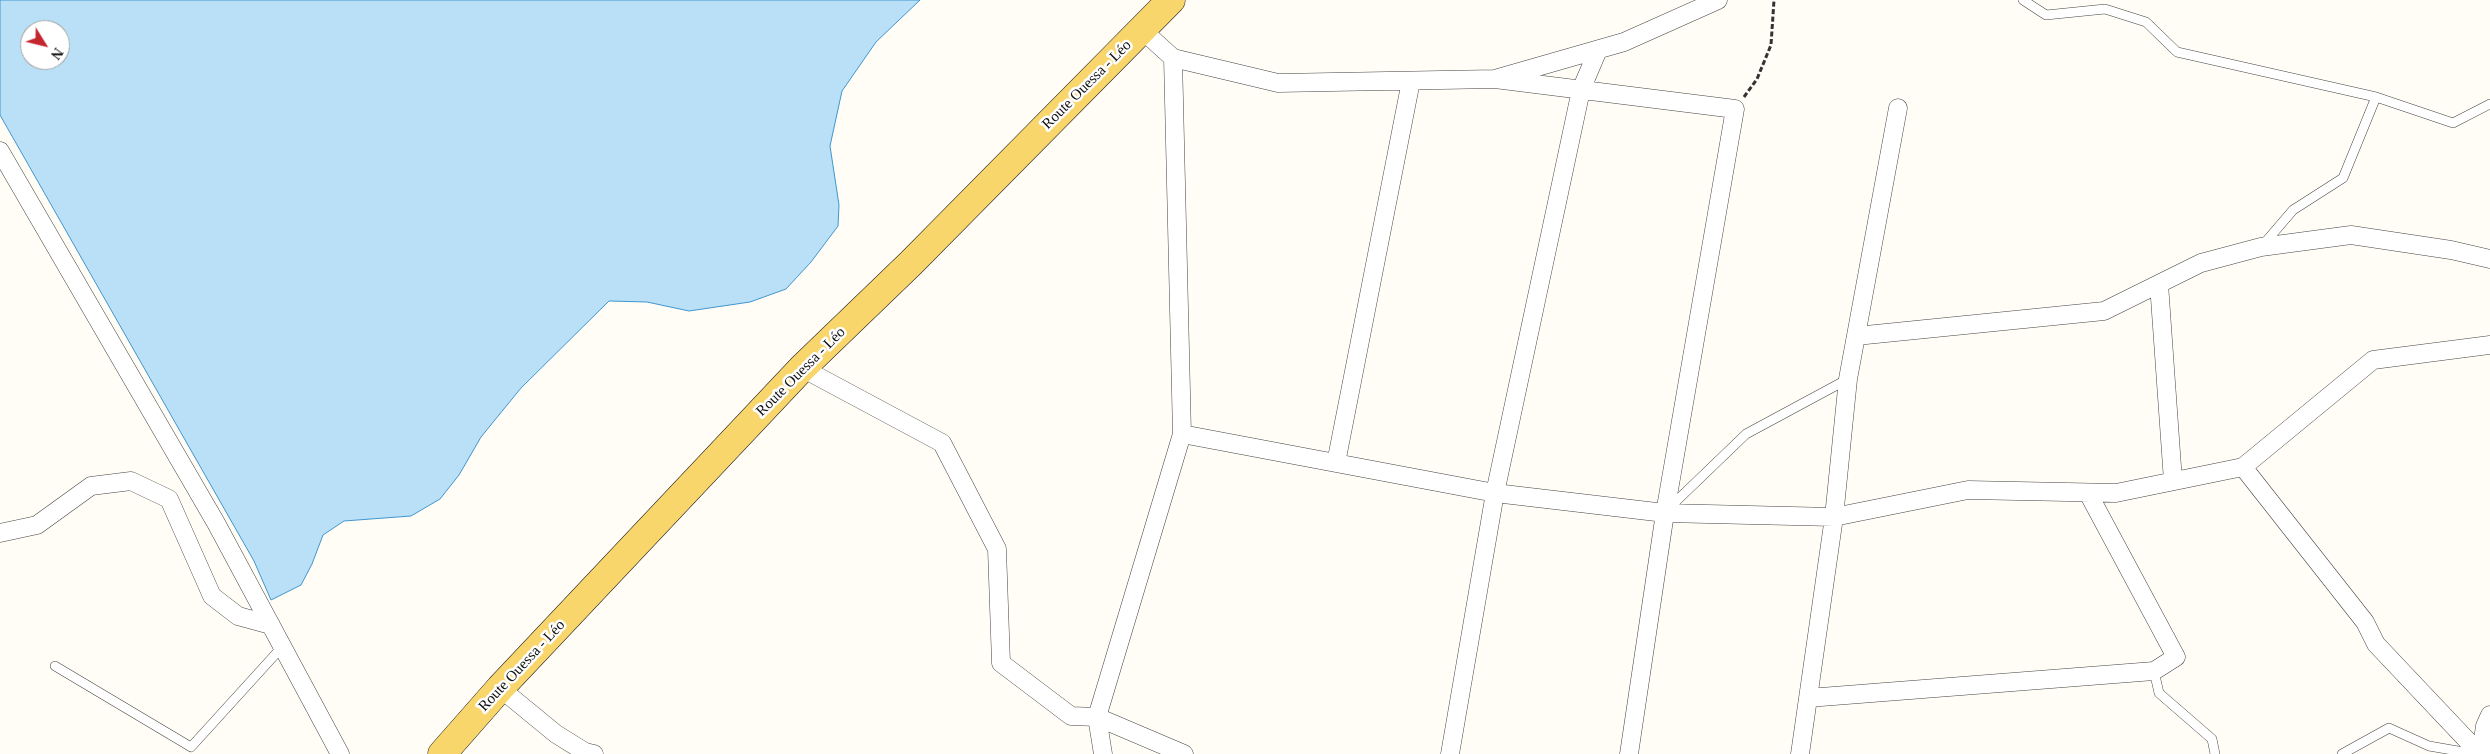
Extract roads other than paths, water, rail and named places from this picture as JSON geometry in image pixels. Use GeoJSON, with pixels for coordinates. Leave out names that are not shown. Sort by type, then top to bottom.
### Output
{"type":"FeatureCollection","features":[{"type":"Feature","properties":{"kind":"main road","name":"Route Ouessa - Léo"},"geometry":{"type":"LineString","coordinates":[[442,754],[500,688],[802,368],[911,263],[1170,0]]}},
{"type":"Feature","properties":{"kind":"street"},"geometry":{"type":"LineString","coordinates":[[1495,79],[1624,42],[1718,0]]}},
{"type":"Feature","properties":{"kind":"street"},"geometry":{"type":"LineString","coordinates":[[1141,29],[1173,58],[1278,83],[1495,79],[1735,108],[1665,513],[1629,754]]}},
{"type":"Feature","properties":{"kind":"street"},"geometry":{"type":"LineString","coordinates":[[1450,754],[1495,494],[1581,90],[1598,50]]}},
{"type":"Feature","properties":{"kind":"street"},"geometry":{"type":"LineString","coordinates":[[1103,754],[1097,717],[1182,434],[1173,58]]}},
{"type":"Feature","properties":{"kind":"street"},"geometry":{"type":"LineString","coordinates":[[1336,463],[1411,80]]}},
{"type":"Feature","properties":{"kind":"street"},"geometry":{"type":"LineString","coordinates":[[1800,754],[1834,517],[1848,380],[1898,108]]}},
{"type":"Feature","properties":{"kind":"street"},"geometry":{"type":"LineString","coordinates":[[0,152],[216,523],[340,754]]}},
{"type":"Feature","properties":{"kind":"street"},"geometry":{"type":"LineString","coordinates":[[1856,336],[2104,311],[2201,263],[2261,247],[2351,235],[2451,250],[2490,259]]}},
{"type":"Feature","properties":{"kind":"street"},"geometry":{"type":"LineString","coordinates":[[2159,284],[2173,481]]}},
{"type":"Feature","properties":{"kind":"street"},"geometry":{"type":"LineString","coordinates":[[1182,434],[1495,494],[1665,513],[1834,517],[1968,490],[2116,493],[2243,467],[2373,360],[2490,345]]}},
{"type":"Feature","properties":{"kind":"street"},"geometry":{"type":"LineString","coordinates":[[802,368],[942,443],[997,549],[1001,663],[1071,716],[1097,717],[1184,754]]}},
{"type":"Feature","properties":{"kind":"street"},"geometry":{"type":"LineString","coordinates":[[2243,467],[2365,622],[2376,644],[2480,754]]}},
{"type":"Feature","properties":{"kind":"street"},"geometry":{"type":"LineString","coordinates":[[0,533],[37,525],[91,486],[131,481],[169,499],[212,596],[238,616],[271,625]]}},
{"type":"Feature","properties":{"kind":"street"},"geometry":{"type":"LineString","coordinates":[[1808,698],[2154,671],[2176,657],[2088,493]]}},
{"type":"Feature","properties":{"kind":"street"},"geometry":{"type":"LineString","coordinates":[[500,688],[556,734],[585,752],[594,754]]}},
{"type":"Feature","properties":{"kind":"street"},"geometry":{"type":"LineString","coordinates":[[2480,754],[2485,726],[2490,715]]}},
{"type":"Feature","properties":{"kind":"lane"},"geometry":{"type":"LineString","coordinates":[[2023,0],[2046,15],[2105,9],[2146,22],[2177,52],[2376,97],[2453,123],[2490,104]]}},
{"type":"Feature","properties":{"kind":"lane"},"geometry":{"type":"LineString","coordinates":[[2261,247],[2293,210],[2343,178],[2376,97]]}},
{"type":"Feature","properties":{"kind":"lane"},"geometry":{"type":"LineString","coordinates":[[1665,513],[1746,434],[1848,380]]}},
{"type":"Feature","properties":{"kind":"lane"},"geometry":{"type":"LineString","coordinates":[[55,666],[191,747],[282,647]]}},
{"type":"Feature","properties":{"kind":"lane"},"geometry":{"type":"LineString","coordinates":[[2154,671],[2159,694],[2212,739],[2215,754]]}},
{"type":"Feature","properties":{"kind":"lane"},"geometry":{"type":"LineString","coordinates":[[2342,754],[2389,728],[2429,746],[2475,754]]}},
{"type":"Feature","properties":{"kind":"water"},"geometry":{"type":"Polygon","coordinates":[[[0,0],[920,0],[876,42],[842,91],[830,146],[839,205],[838,226],[811,262],[786,289],[750,302],[689,311],[647,302],[609,301],[521,388],[481,437],[459,475],[440,499],[411,516],[344,521],[323,535],[312,564],[301,585],[271,600],[254,561],[0,115],[0,0]]]}}]}
